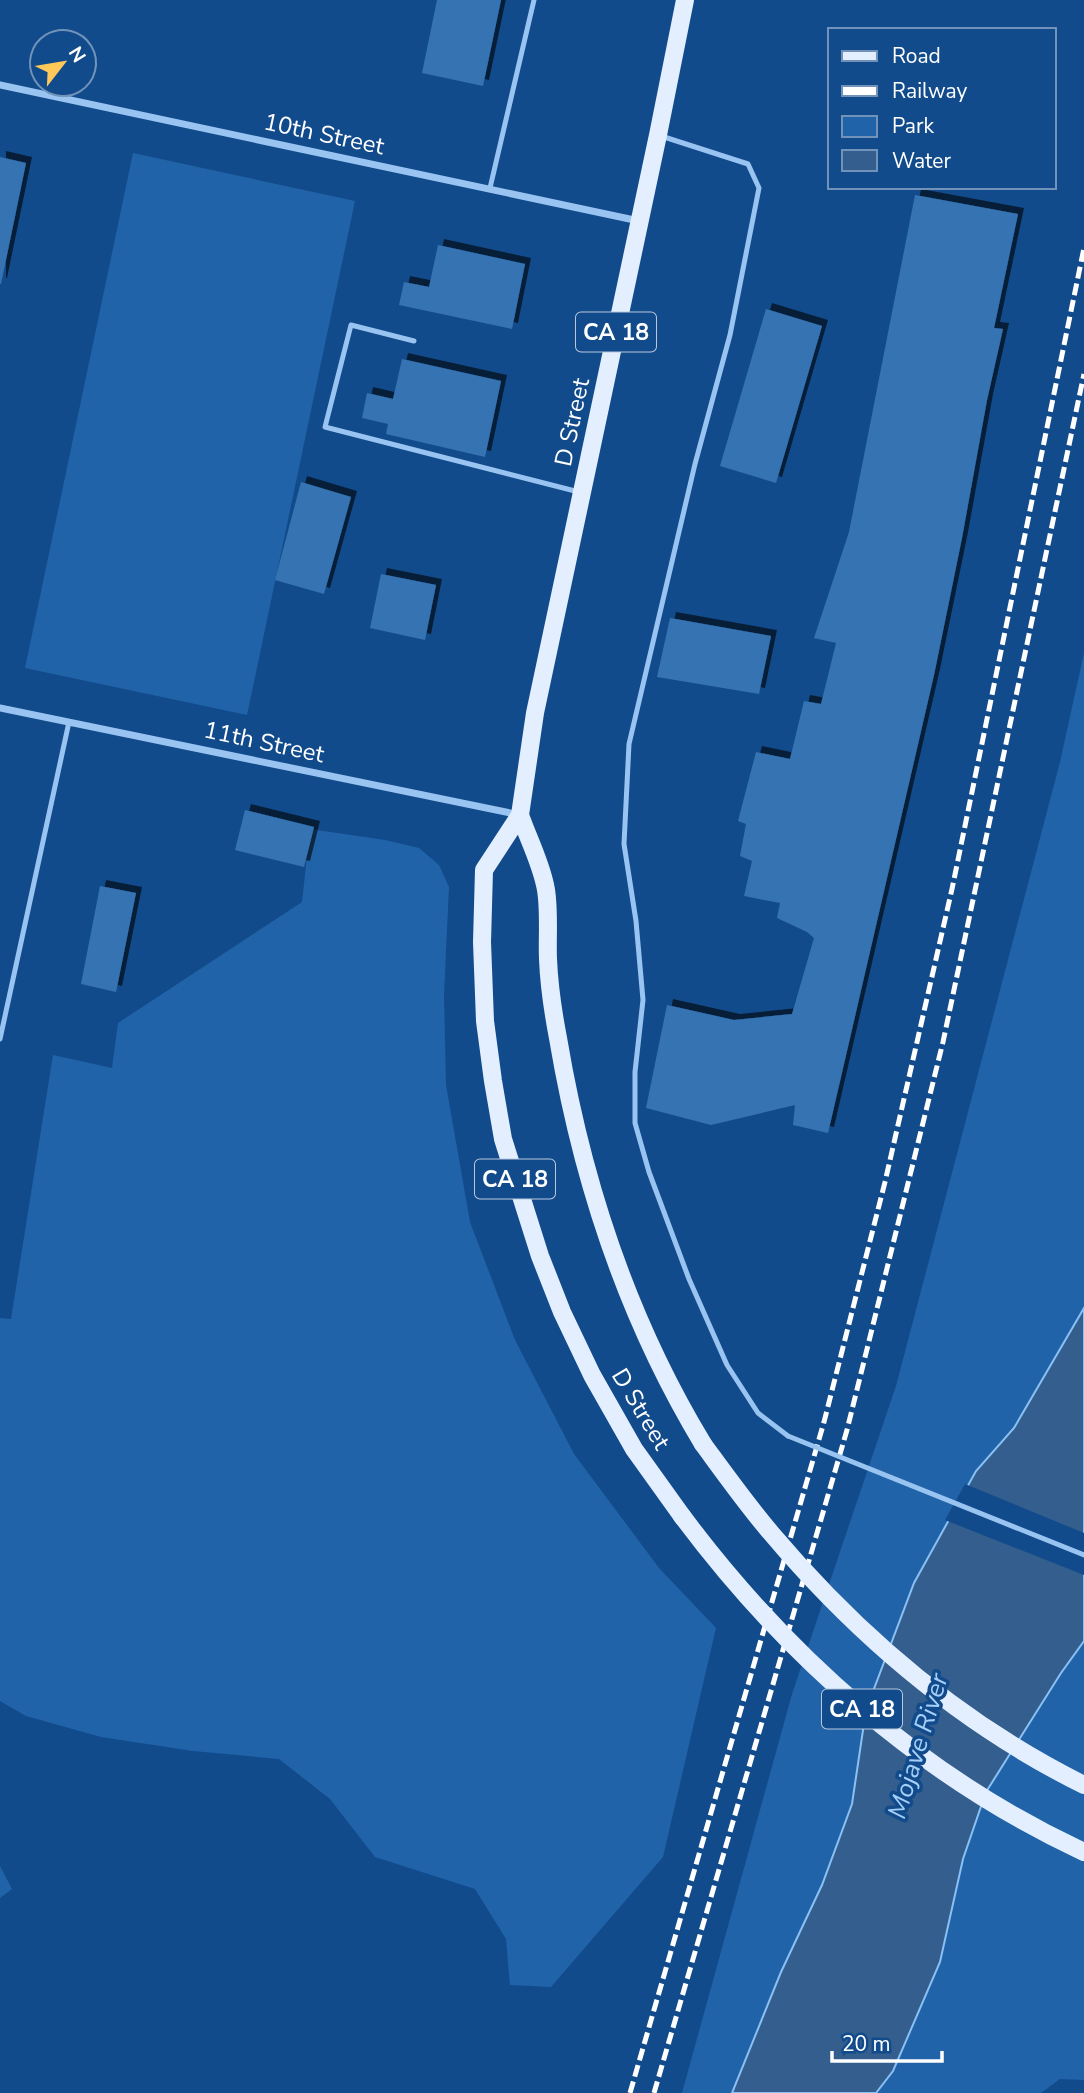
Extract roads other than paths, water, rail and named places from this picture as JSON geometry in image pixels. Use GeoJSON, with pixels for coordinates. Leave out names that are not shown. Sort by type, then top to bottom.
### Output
{"type":"FeatureCollection","features":[{"type":"Feature","properties":{"kind":"main road","name":"D Street"},"geometry":{"type":"LineString","coordinates":[[685,0],[659,135],[535,713],[520,815],[484,870],[482,942],[485,1021],[503,1139],[540,1256],[586,1363],[634,1449],[719,1564],[770,1623],[847,1697],[944,1773],[989,1801],[1084,1852]]}},
{"type":"Feature","properties":{"kind":"main road","name":"D Street"},"geometry":{"type":"LineString","coordinates":[[520,815],[546,886],[548,964],[557,1035],[584,1163],[602,1224],[671,1389],[703,1444],[742,1497],[799,1565],[864,1631],[901,1664],[981,1725],[1084,1785]]}},
{"type":"Feature","properties":{"kind":"street","name":"10th Street"},"geometry":{"type":"LineString","coordinates":[[0,85],[640,221]]}},
{"type":"Feature","properties":{"kind":"street","name":"11th Street"},"geometry":{"type":"LineString","coordinates":[[0,708],[520,815]]}},
{"type":"Feature","properties":{"kind":"lane"},"geometry":{"type":"LineString","coordinates":[[490,188],[534,0]]}},
{"type":"Feature","properties":{"kind":"lane"},"geometry":{"type":"LineString","coordinates":[[659,135],[748,164],[759,188],[730,335],[695,464],[629,744],[624,844],[636,921],[643,1000],[635,1072],[635,1123],[649,1172],[689,1279],[727,1364],[758,1412],[788,1436],[1084,1555]]}},
{"type":"Feature","properties":{"kind":"lane"},"geometry":{"type":"LineString","coordinates":[[414,341],[351,325],[325,427],[582,492]]}},
{"type":"Feature","properties":{"kind":"lane"},"geometry":{"type":"LineString","coordinates":[[0,1039],[69,722]]}},
{"type":"Feature","properties":{"kind":"water","name":"Mojave River"},"geometry":{"type":"Polygon","coordinates":[[[1084,1308],[1084,1641],[986,1792],[963,1859],[940,1962],[893,2071],[876,2093],[732,2093],[781,1972],[822,1885],[852,1804],[866,1710],[914,1583],[976,1471],[1014,1428],[1084,1308]]]}},
{"type":"Feature","properties":{"kind":"railway"},"geometry":{"type":"LineString","coordinates":[[630,2093],[824,1422],[885,1182],[952,889],[1084,248]]}},
{"type":"Feature","properties":{"kind":"railway"},"geometry":{"type":"LineString","coordinates":[[654,2093],[847,1430],[943,1042],[1084,374]]}}]}
